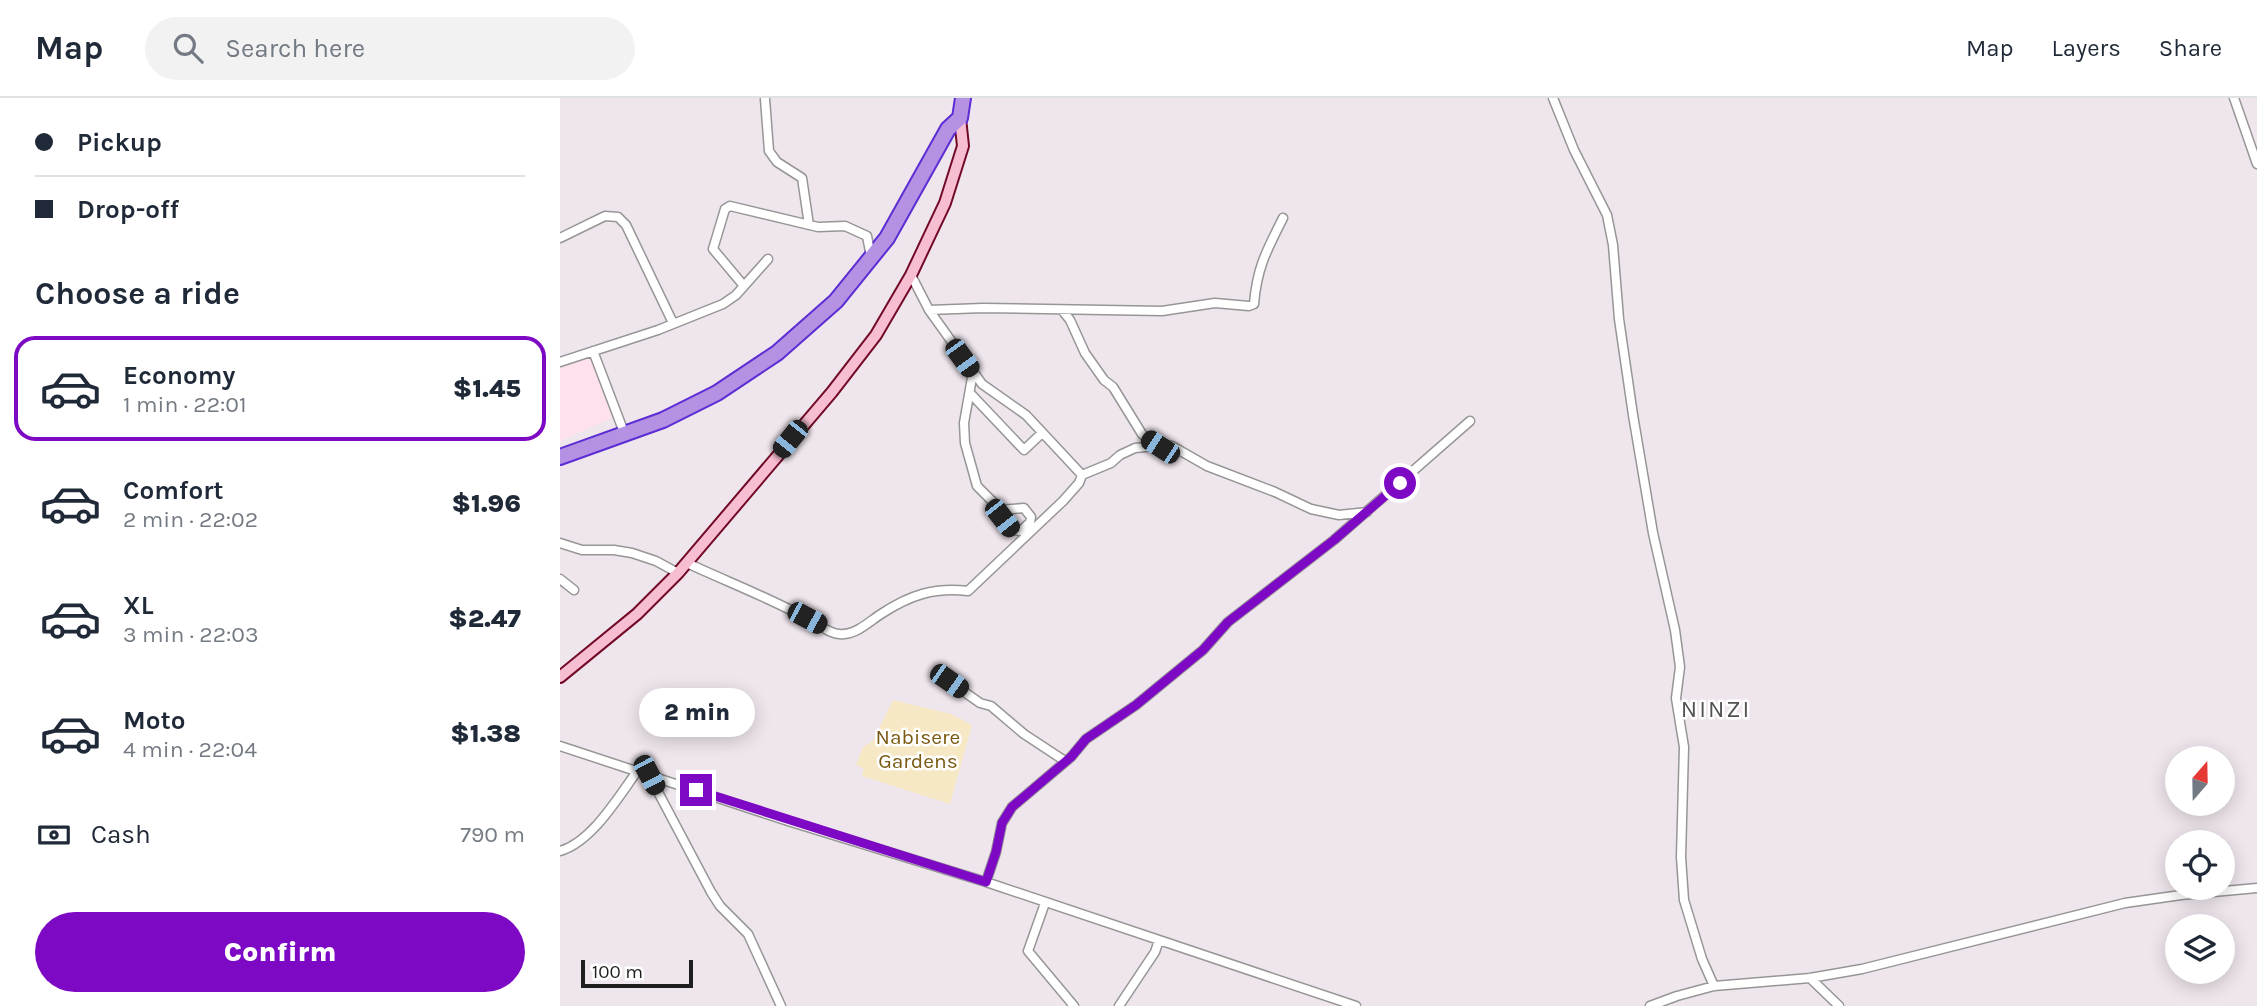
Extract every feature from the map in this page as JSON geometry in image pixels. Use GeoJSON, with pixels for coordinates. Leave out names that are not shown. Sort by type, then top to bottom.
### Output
{"type":"FeatureCollection","features":[{"type":"Feature","properties":{"kind":"highway"},"geometry":{"type":"LineString","coordinates":[[560,457],[625,435],[693,406],[755,369],[836,301],[892,230],[948,129],[960,118],[963,98]]}},
{"type":"Feature","properties":{"kind":"street"},"geometry":{"type":"LineString","coordinates":[[1553,98],[1574,150],[1607,215],[1613,245],[1619,319],[1633,415],[1653,533],[1671,607],[1680,667],[1676,698],[1684,747],[1681,857],[1684,900],[1714,986]]}},
{"type":"Feature","properties":{"kind":"street"},"geometry":{"type":"LineString","coordinates":[[2234,98],[2257,163]]}},
{"type":"Feature","properties":{"kind":"street"},"geometry":{"type":"LineString","coordinates":[[765,99],[769,151],[777,162],[802,178],[809,225]]}},
{"type":"Feature","properties":{"kind":"street"},"geometry":{"type":"LineString","coordinates":[[560,677],[637,614],[678,573],[855,364],[891,311],[940,214],[963,146],[960,118]]}},
{"type":"Feature","properties":{"kind":"street"},"geometry":{"type":"LineString","coordinates":[[744,286],[713,249],[728,207],[809,225],[845,226],[862,233],[869,240],[871,258]]}},
{"type":"Feature","properties":{"kind":"street"},"geometry":{"type":"LineString","coordinates":[[560,238],[605,216],[618,217],[626,225],[673,323]]}},
{"type":"Feature","properties":{"kind":"street"},"geometry":{"type":"LineString","coordinates":[[929,310],[983,308],[1162,311],[1215,303],[1252,306],[1264,256],[1283,218]]}},
{"type":"Feature","properties":{"kind":"street"},"geometry":{"type":"LineString","coordinates":[[560,362],[658,330],[731,300],[768,259]]}},
{"type":"Feature","properties":{"kind":"street"},"geometry":{"type":"LineString","coordinates":[[911,275],[929,310],[986,388],[1026,415],[1082,475]]}},
{"type":"Feature","properties":{"kind":"street"},"geometry":{"type":"LineString","coordinates":[[1062,310],[1070,320],[1086,354],[1104,380],[1113,387],[1142,434],[1160,447]]}},
{"type":"Feature","properties":{"kind":"street"},"geometry":{"type":"LineString","coordinates":[[593,352],[625,435]]}},
{"type":"Feature","properties":{"kind":"street"},"geometry":{"type":"LineString","coordinates":[[973,372],[964,433],[974,480],[980,491],[999,510]]}},
{"type":"Feature","properties":{"kind":"street"},"geometry":{"type":"LineString","coordinates":[[970,393],[1024,450],[1042,433]]}},
{"type":"Feature","properties":{"kind":"street"},"geometry":{"type":"LineString","coordinates":[[986,882],[1006,815],[1017,802],[1086,739],[1136,705],[1203,650],[1228,622],[1334,540],[1470,421]]}},
{"type":"Feature","properties":{"kind":"street"},"geometry":{"type":"LineString","coordinates":[[687,563],[779,603],[835,634],[846,635],[899,603],[926,593],[939,589],[968,591],[1063,502],[1079,483],[1082,475],[1111,463],[1135,448],[1172,446],[1207,466],[1311,509],[1339,515],[1367,512]]}},
{"type":"Feature","properties":{"kind":"street"},"geometry":{"type":"LineString","coordinates":[[560,543],[582,550],[632,553],[656,561],[678,573]]}},
{"type":"Feature","properties":{"kind":"street"},"geometry":{"type":"LineString","coordinates":[[560,579],[575,590]]}},
{"type":"Feature","properties":{"kind":"street"},"geometry":{"type":"LineString","coordinates":[[949,681],[980,703],[991,706],[1024,734],[1065,761]]}},
{"type":"Feature","properties":{"kind":"street"},"geometry":{"type":"LineString","coordinates":[[560,746],[986,882],[1356,1006]]}},
{"type":"Feature","properties":{"kind":"street"},"geometry":{"type":"LineString","coordinates":[[560,851],[582,840],[638,770]]}},
{"type":"Feature","properties":{"kind":"street"},"geometry":{"type":"LineString","coordinates":[[649,775],[711,892],[756,946],[769,984],[781,1006]]}},
{"type":"Feature","properties":{"kind":"street"},"geometry":{"type":"LineString","coordinates":[[1650,1006],[1714,986],[1810,978],[1862,970],[2124,903],[2257,888]]}},
{"type":"Feature","properties":{"kind":"street"},"geometry":{"type":"LineString","coordinates":[[1045,903],[1027,951],[1074,1006]]}},
{"type":"Feature","properties":{"kind":"street"},"geometry":{"type":"LineString","coordinates":[[1119,1006],[1155,952],[1159,940]]}},
{"type":"Feature","properties":{"kind":"street"},"geometry":{"type":"LineString","coordinates":[[1810,978],[1839,1006]]}},
{"type":"Feature","properties":{"kind":"shaded area"},"geometry":{"type":"Polygon","coordinates":[[[590,357],[614,417],[560,441],[560,368],[590,357]]]}},
{"type":"Feature","properties":{"kind":"green space","name":"Nabisere Gardens"},"geometry":{"type":"Polygon","coordinates":[[[893,700],[951,714],[972,725],[950,804],[862,776],[864,769],[856,765],[863,747],[873,741],[893,700]]]}},
{"type":"Feature","properties":{"kind":"district","name":"NINZI"},"geometry":{"type":"Point","coordinates":[1716,709]}},
{"type":"Feature","properties":{"kind":"route"},"geometry":{"type":"LineString","coordinates":[[696,790],[986,882],[1002,823],[1012,807],[1071,757],[1086,739],[1136,705],[1203,650],[1228,622],[1334,540],[1400,483]]}}]}
